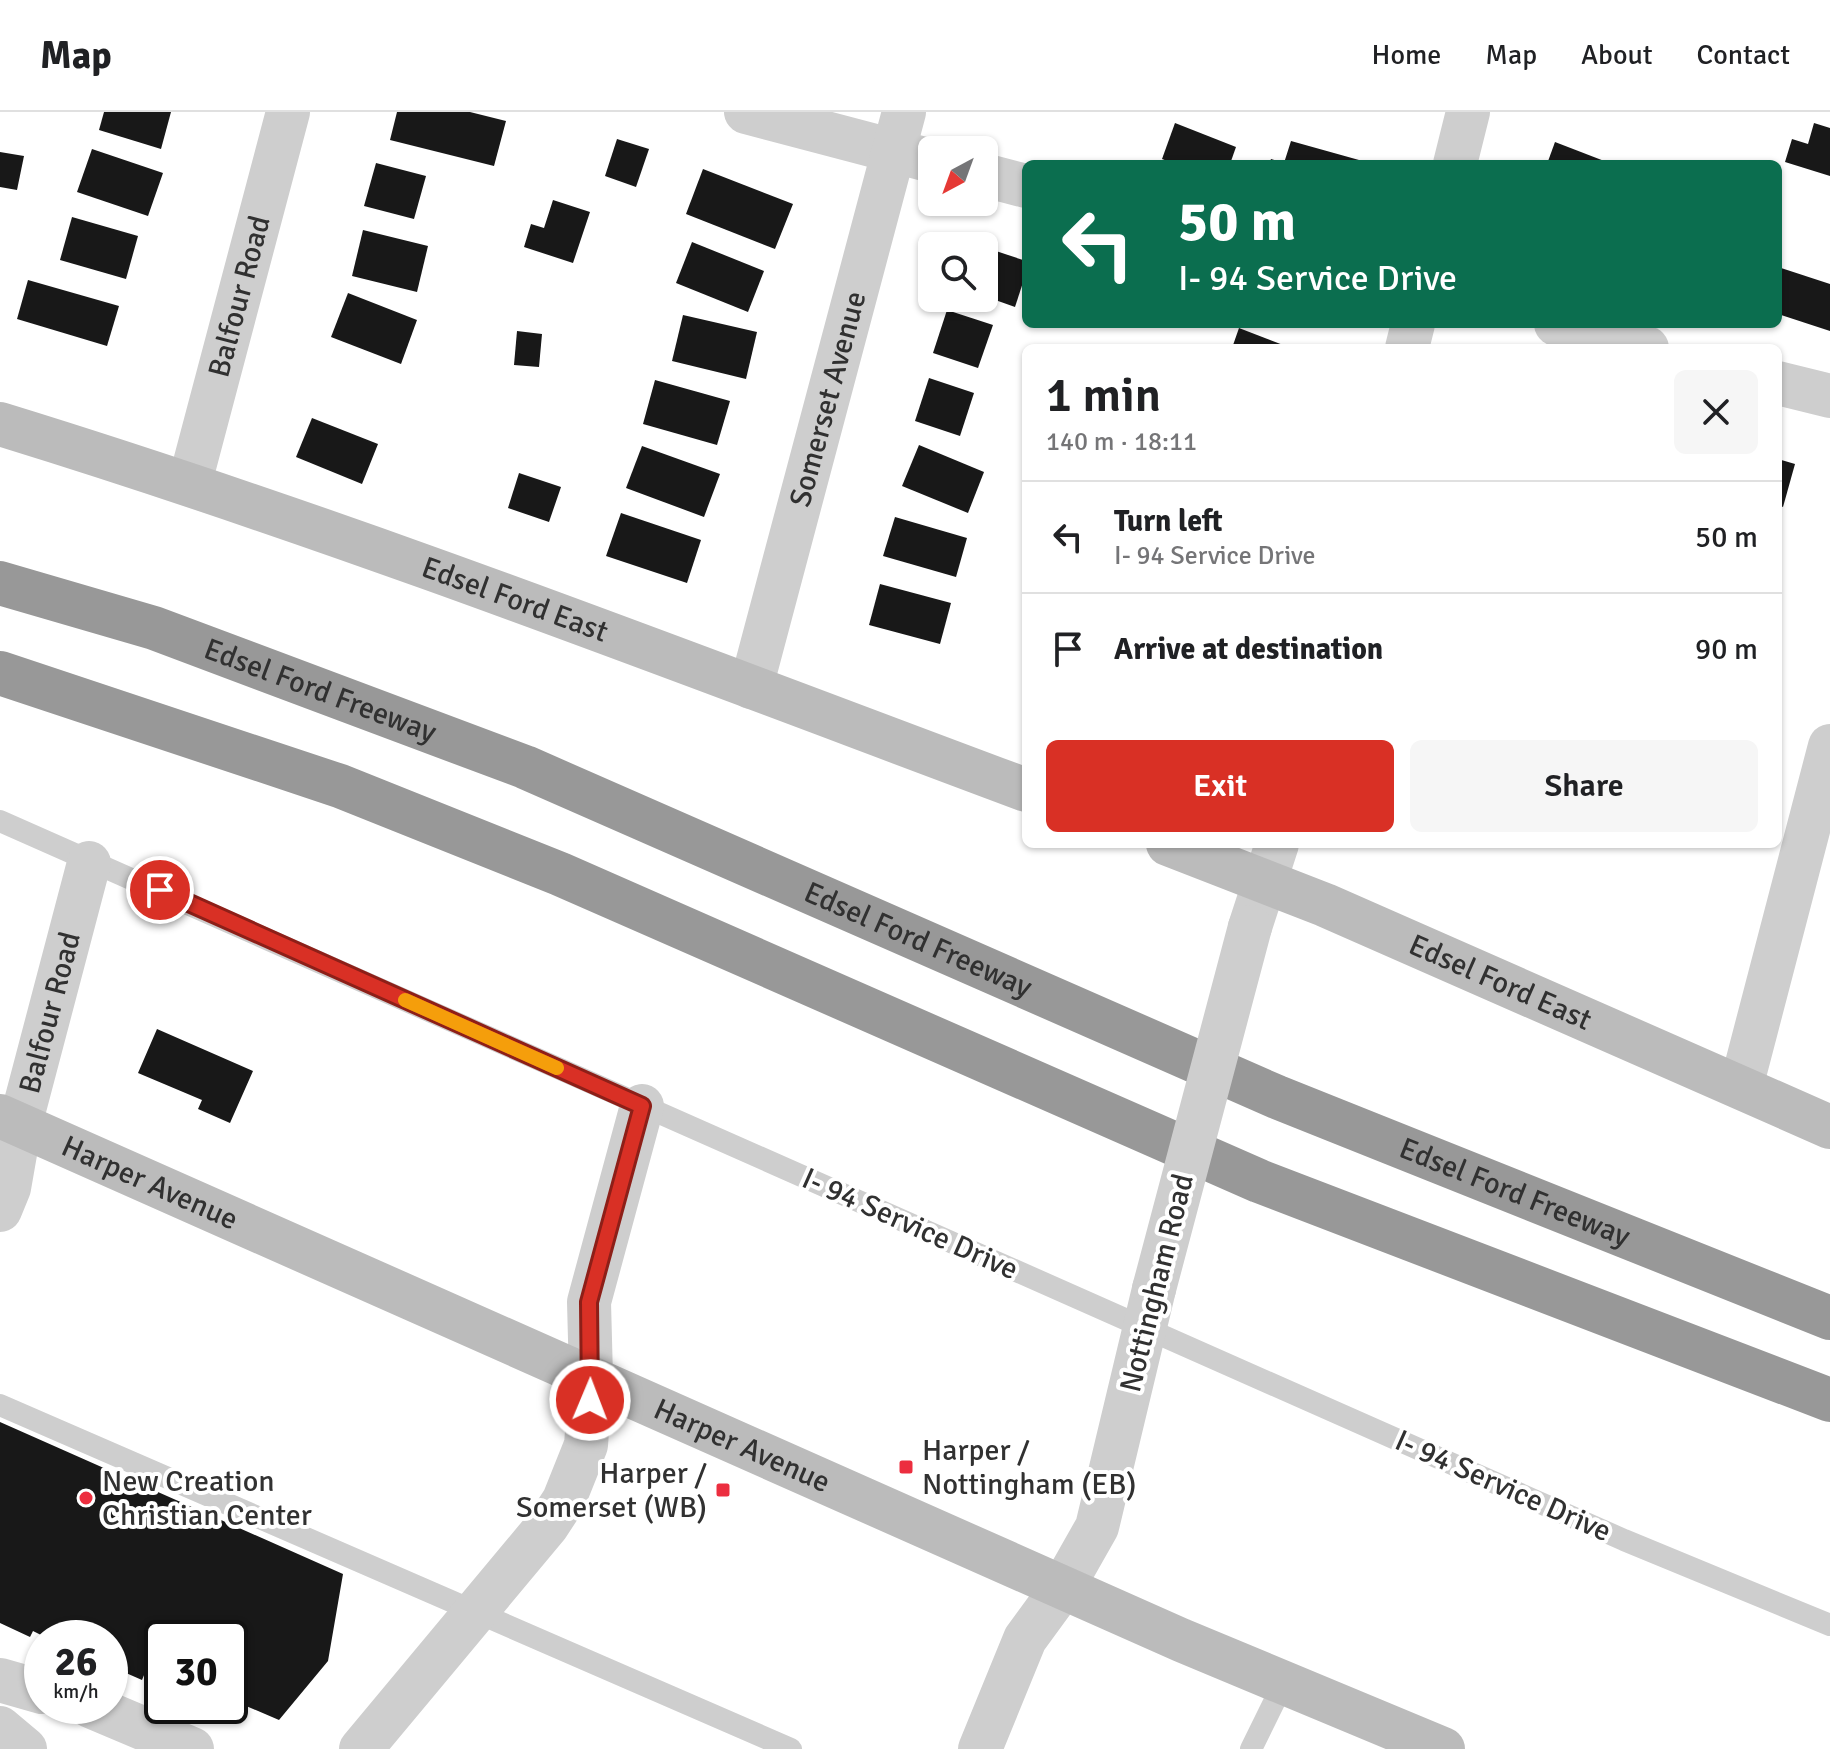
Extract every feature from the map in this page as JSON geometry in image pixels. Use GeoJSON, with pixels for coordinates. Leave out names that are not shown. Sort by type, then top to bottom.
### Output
{"type":"FeatureCollection","features":[{"type":"Feature","properties":{"kind":"highway","name":"Edsel Ford Freeway"},"geometry":{"type":"LineString","coordinates":[[0,583],[154,628],[525,767],[1277,1097],[1830,1318]]}},
{"type":"Feature","properties":{"kind":"highway"},"geometry":{"type":"LineString","coordinates":[[0,673],[206,738],[340,786],[560,874],[1259,1181],[1830,1400]]}},
{"type":"Feature","properties":{"kind":"street","name":"Balfour Road"},"geometry":{"type":"LineString","coordinates":[[190,482],[288,112]]}},
{"type":"Feature","properties":{"kind":"street"},"geometry":{"type":"LineString","coordinates":[[746,112],[910,141]]}},
{"type":"Feature","properties":{"kind":"street"},"geometry":{"type":"LineString","coordinates":[[1456,160],[1468,112]]}},
{"type":"Feature","properties":{"kind":"street","name":"Somerset Avenue"},"geometry":{"type":"LineString","coordinates":[[751,687],[910,141]]}},
{"type":"Feature","properties":{"kind":"street"},"geometry":{"type":"LineString","coordinates":[[998,179],[1022,185]]}},
{"type":"Feature","properties":{"kind":"street"},"geometry":{"type":"LineString","coordinates":[[1571,328],[1632,344]]}},
{"type":"Feature","properties":{"kind":"street"},"geometry":{"type":"LineString","coordinates":[[1782,384],[1830,396]]}},
{"type":"Feature","properties":{"kind":"street","name":"Edsel Ford East"},"geometry":{"type":"LineString","coordinates":[[0,424],[190,482],[381,548],[1022,789]]}},
{"type":"Feature","properties":{"kind":"street"},"geometry":{"type":"LineString","coordinates":[[1741,1087],[1830,746]]}},
{"type":"Feature","properties":{"kind":"street","name":"Edsel Ford East"},"geometry":{"type":"LineString","coordinates":[[1190,848],[1272,863],[1830,1127]]}},
{"type":"Feature","properties":{"kind":"street","name":"Balfour Road"},"geometry":{"type":"LineString","coordinates":[[0,1210],[9,1188],[10,1120],[89,863]]}},
{"type":"Feature","properties":{"kind":"street","name":"Nottingham Road"},"geometry":{"type":"LineString","coordinates":[[980,1749],[1025,1639],[1063,1587],[1097,1527],[1149,1308],[1250,927],[1272,863]]}},
{"type":"Feature","properties":{"kind":"street"},"geometry":{"type":"LineString","coordinates":[[361,1749],[547,1526],[564,1500],[586,1445],[591,1377],[589,1302],[642,1106]]}},
{"type":"Feature","properties":{"kind":"street","name":"Harper Avenue"},"geometry":{"type":"LineString","coordinates":[[10,1120],[1063,1587],[1443,1749]]}},
{"type":"Feature","properties":{"kind":"street"},"geometry":{"type":"LineString","coordinates":[[0,1680],[24,1687]]}},
{"type":"Feature","properties":{"kind":"street"},"geometry":{"type":"LineString","coordinates":[[128,1722],[192,1749]]}},
{"type":"Feature","properties":{"kind":"street"},"geometry":{"type":"LineString","coordinates":[[0,1728],[25,1749]]}},
{"type":"Feature","properties":{"kind":"lane","name":"I- 94 Service Drive"},"geometry":{"type":"LineString","coordinates":[[0,821],[642,1106],[1149,1308],[1624,1540],[1827,1623]]}},
{"type":"Feature","properties":{"kind":"lane"},"geometry":{"type":"LineString","coordinates":[[0,1405],[791,1749]]}},
{"type":"Feature","properties":{"kind":"lane"},"geometry":{"type":"LineString","coordinates":[[1251,1749],[1284,1682]]}},
{"type":"Feature","properties":{"kind":"building"},"geometry":{"type":"Polygon","coordinates":[[[104,112],[171,112],[161,149],[99,130],[104,112]]]}},
{"type":"Feature","properties":{"kind":"building"},"geometry":{"type":"Polygon","coordinates":[[[397,112],[470,112],[506,121],[494,166],[390,140],[397,112]]]}},
{"type":"Feature","properties":{"kind":"building"},"geometry":{"type":"Polygon","coordinates":[[[1175,123],[1236,147],[1231,160],[1162,159],[1175,123]]]}},
{"type":"Feature","properties":{"kind":"building"},"geometry":{"type":"Polygon","coordinates":[[[1814,123],[1830,128],[1830,176],[1785,162],[1792,139],[1808,144],[1814,123]]]}},
{"type":"Feature","properties":{"kind":"building"},"geometry":{"type":"Polygon","coordinates":[[[617,139],[649,149],[636,187],[605,176],[617,139]]]}},
{"type":"Feature","properties":{"kind":"building"},"geometry":{"type":"Polygon","coordinates":[[[1291,141],[1359,160],[1285,160],[1291,141]]]}},
{"type":"Feature","properties":{"kind":"building"},"geometry":{"type":"Polygon","coordinates":[[[1555,142],[1602,160],[1548,160],[1555,142]]]}},
{"type":"Feature","properties":{"kind":"building"},"geometry":{"type":"Polygon","coordinates":[[[92,149],[163,173],[148,216],[77,192],[92,149]]]}},
{"type":"Feature","properties":{"kind":"building"},"geometry":{"type":"Polygon","coordinates":[[[0,152],[24,156],[17,190],[0,187],[0,152]]]}},
{"type":"Feature","properties":{"kind":"building"},"geometry":{"type":"Polygon","coordinates":[[[376,163],[426,176],[414,219],[364,206],[376,163]]]}},
{"type":"Feature","properties":{"kind":"building"},"geometry":{"type":"Polygon","coordinates":[[[703,169],[793,204],[775,249],[686,214],[703,169]]]}},
{"type":"Feature","properties":{"kind":"building"},"geometry":{"type":"Polygon","coordinates":[[[553,200],[590,212],[573,263],[524,247],[531,224],[544,228],[553,200]]]}},
{"type":"Feature","properties":{"kind":"building"},"geometry":{"type":"Polygon","coordinates":[[[72,217],[138,236],[126,279],[60,260],[72,217]]]}},
{"type":"Feature","properties":{"kind":"building"},"geometry":{"type":"Polygon","coordinates":[[[363,230],[428,246],[417,292],[352,276],[363,230]]]}},
{"type":"Feature","properties":{"kind":"building"},"geometry":{"type":"Polygon","coordinates":[[[692,242],[764,271],[748,312],[676,283],[692,242]]]}},
{"type":"Feature","properties":{"kind":"building"},"geometry":{"type":"Polygon","coordinates":[[[998,252],[1022,260],[1022,285],[1015,307],[998,301],[998,252]]]}},
{"type":"Feature","properties":{"kind":"building"},"geometry":{"type":"Polygon","coordinates":[[[1782,268],[1830,284],[1830,331],[1782,315],[1782,268]]]}},
{"type":"Feature","properties":{"kind":"building"},"geometry":{"type":"Polygon","coordinates":[[[28,280],[119,306],[107,346],[17,319],[28,280]]]}},
{"type":"Feature","properties":{"kind":"building"},"geometry":{"type":"Polygon","coordinates":[[[348,293],[417,320],[401,364],[331,337],[348,293]]]}},
{"type":"Feature","properties":{"kind":"building"},"geometry":{"type":"Polygon","coordinates":[[[946,312],[993,325],[978,368],[933,353],[946,312]]]}},
{"type":"Feature","properties":{"kind":"building"},"geometry":{"type":"Polygon","coordinates":[[[683,315],[757,332],[746,379],[672,361],[683,315]]]}},
{"type":"Feature","properties":{"kind":"building"},"geometry":{"type":"Polygon","coordinates":[[[1239,328],[1281,344],[1233,344],[1239,328]]]}},
{"type":"Feature","properties":{"kind":"building"},"geometry":{"type":"Polygon","coordinates":[[[517,331],[542,334],[539,367],[514,365],[517,331]]]}},
{"type":"Feature","properties":{"kind":"building"},"geometry":{"type":"Polygon","coordinates":[[[929,378],[974,393],[960,436],[915,421],[929,378]]]}},
{"type":"Feature","properties":{"kind":"building"},"geometry":{"type":"Polygon","coordinates":[[[655,380],[730,401],[717,445],[643,424],[655,380]]]}},
{"type":"Feature","properties":{"kind":"building"},"geometry":{"type":"Polygon","coordinates":[[[312,418],[378,444],[362,484],[296,457],[312,418]]]}},
{"type":"Feature","properties":{"kind":"building"},"geometry":{"type":"Polygon","coordinates":[[[919,445],[984,472],[968,513],[902,486],[919,445]]]}},
{"type":"Feature","properties":{"kind":"building"},"geometry":{"type":"Polygon","coordinates":[[[642,446],[720,474],[704,517],[626,488],[642,446]]]}},
{"type":"Feature","properties":{"kind":"building"},"geometry":{"type":"Polygon","coordinates":[[[1782,460],[1795,464],[1782,507],[1782,460]]]}},
{"type":"Feature","properties":{"kind":"building"},"geometry":{"type":"Polygon","coordinates":[[[519,473],[561,487],[549,522],[508,508],[519,473]]]}},
{"type":"Feature","properties":{"kind":"building"},"geometry":{"type":"Polygon","coordinates":[[[621,513],[701,540],[687,583],[606,556],[621,513]]]}},
{"type":"Feature","properties":{"kind":"building"},"geometry":{"type":"Polygon","coordinates":[[[895,517],[967,538],[956,577],[883,556],[895,517]]]}},
{"type":"Feature","properties":{"kind":"building"},"geometry":{"type":"Polygon","coordinates":[[[880,584],[951,603],[940,644],[869,625],[880,584]]]}},
{"type":"Feature","properties":{"kind":"building"},"geometry":{"type":"Polygon","coordinates":[[[157,1029],[253,1071],[230,1123],[198,1109],[202,1100],[138,1073],[157,1029]]]}},
{"type":"Feature","properties":{"kind":"building","name":"New Creation Christian Center"},"geometry":{"type":"Polygon","coordinates":[[[0,1422],[343,1574],[328,1661],[279,1720],[248,1707],[248,1620],[144,1620],[142,1680],[128,1674],[128,1620],[24,1620],[24,1634],[0,1623],[0,1422]]]}},
{"type":"Feature","properties":{"kind":"slow traffic"},"geometry":{"type":"LineString","coordinates":[[405,1000],[557,1068]]}},
{"type":"Feature","properties":{"kind":"place","name":"Harper / Nottingham (EB)"},"geometry":{"type":"Point","coordinates":[906,1467]}},
{"type":"Feature","properties":{"kind":"place","name":"Harper / Somerset (WB)"},"geometry":{"type":"Point","coordinates":[723,1490]}},
{"type":"Feature","properties":{"kind":"place","name":"New Creation Christian Center"},"geometry":{"type":"Point","coordinates":[86,1498]}},
{"type":"Feature","properties":{"kind":"route"},"geometry":{"type":"LineString","coordinates":[[160,890],[642,1106],[589,1302],[590,1400]]}}]}
